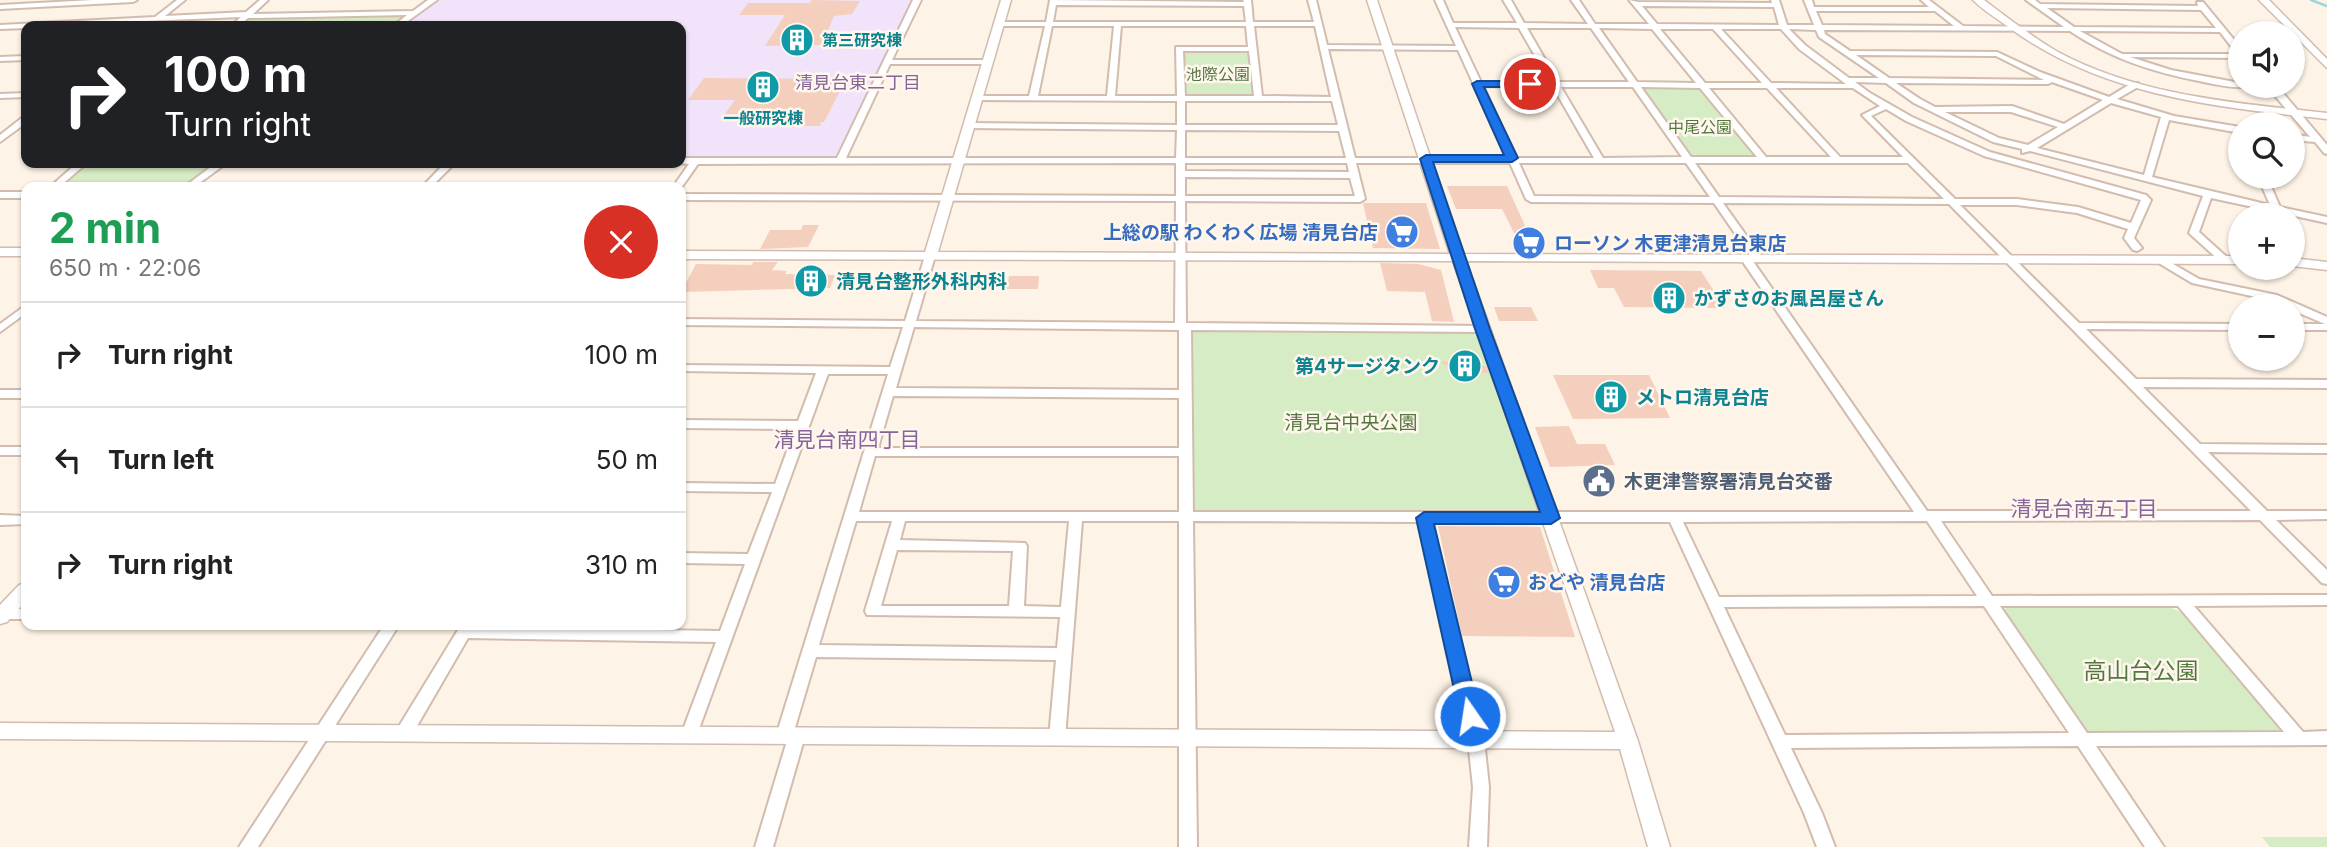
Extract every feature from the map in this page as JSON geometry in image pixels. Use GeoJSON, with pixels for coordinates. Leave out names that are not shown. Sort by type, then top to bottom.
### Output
{"type":"FeatureCollection","features":[{"type":"Feature","properties":{"kind":"street"},"geometry":{"type":"LineString","coordinates":[[0,7],[133,0]]}},
{"type":"Feature","properties":{"kind":"street"},"geometry":{"type":"LineString","coordinates":[[154,21],[181,0]]}},
{"type":"Feature","properties":{"kind":"street"},"geometry":{"type":"LineString","coordinates":[[240,21],[264,0]]}},
{"type":"Feature","properties":{"kind":"street"},"geometry":{"type":"LineString","coordinates":[[404,21],[433,0]]}},
{"type":"Feature","properties":{"kind":"street"},"geometry":{"type":"LineString","coordinates":[[840,161],[917,0]]}},
{"type":"Feature","properties":{"kind":"street"},"geometry":{"type":"LineString","coordinates":[[764,847],[810,651],[1006,0]]}},
{"type":"Feature","properties":{"kind":"street"},"geometry":{"type":"LineString","coordinates":[[686,197],[1360,199],[1312,0]]}},
{"type":"Feature","properties":{"kind":"street"},"geometry":{"type":"LineString","coordinates":[[1372,0],[1461,258],[1482,329],[1628,741],[1659,847]]}},
{"type":"Feature","properties":{"kind":"street"},"geometry":{"type":"LineString","coordinates":[[1438,0],[1531,199],[2017,202],[2091,213],[2135,228]]}},
{"type":"Feature","properties":{"kind":"street"},"geometry":{"type":"LineString","coordinates":[[1507,0],[1599,159]]}},
{"type":"Feature","properties":{"kind":"street"},"geometry":{"type":"LineString","coordinates":[[1575,0],[1717,201],[1752,259],[2155,847]]}},
{"type":"Feature","properties":{"kind":"street"},"geometry":{"type":"LineString","coordinates":[[1925,0],[1962,29]]}},
{"type":"Feature","properties":{"kind":"street"},"geometry":{"type":"LineString","coordinates":[[1978,0],[2069,61],[2136,85],[2218,103],[2292,112]]}},
{"type":"Feature","properties":{"kind":"street"},"geometry":{"type":"LineString","coordinates":[[2031,0],[2074,30],[2117,55],[2166,72],[2228,83]]}},
{"type":"Feature","properties":{"kind":"street"},"geometry":{"type":"LineString","coordinates":[[2196,0],[2228,38]]}},
{"type":"Feature","properties":{"kind":"street"},"geometry":{"type":"LineString","coordinates":[[2264,0],[2327,65]]}},
{"type":"Feature","properties":{"kind":"street"},"geometry":{"type":"LineString","coordinates":[[2274,0],[2327,52]]}},
{"type":"Feature","properties":{"kind":"street"},"geometry":{"type":"LineString","coordinates":[[1033,99],[1054,1],[1247,2],[1258,99]]}},
{"type":"Feature","properties":{"kind":"street"},"geometry":{"type":"LineString","coordinates":[[1634,2],[1775,2],[1784,28],[1802,47],[1849,83],[1886,106],[1969,148],[2143,197],[2146,200],[2129,238],[2137,248]]}},
{"type":"Feature","properties":{"kind":"street"},"geometry":{"type":"LineString","coordinates":[[1634,2],[1763,159]]}},
{"type":"Feature","properties":{"kind":"street"},"geometry":{"type":"LineString","coordinates":[[1937,9],[1810,4],[1822,35],[1885,80],[1932,109],[1996,140],[2244,203]]}},
{"type":"Feature","properties":{"kind":"street"},"geometry":{"type":"LineString","coordinates":[[2040,6],[2203,8]]}},
{"type":"Feature","properties":{"kind":"street"},"geometry":{"type":"LineString","coordinates":[[118,21],[247,15],[415,13]]}},
{"type":"Feature","properties":{"kind":"street"},"geometry":{"type":"LineString","coordinates":[[999,24],[1318,24]]}},
{"type":"Feature","properties":{"kind":"street"},"geometry":{"type":"LineString","coordinates":[[1111,99],[1118,24]]}},
{"type":"Feature","properties":{"kind":"street"},"geometry":{"type":"LineString","coordinates":[[1450,25],[2222,30]]}},
{"type":"Feature","properties":{"kind":"street"},"geometry":{"type":"LineString","coordinates":[[0,27],[21,26]]}},
{"type":"Feature","properties":{"kind":"street"},"geometry":{"type":"LineString","coordinates":[[1715,27],[1838,160]]}},
{"type":"Feature","properties":{"kind":"street"},"geometry":{"type":"LineString","coordinates":[[1324,47],[1460,48]]}},
{"type":"Feature","properties":{"kind":"street"},"geometry":{"type":"LineString","coordinates":[[1188,847],[1186,452],[1180,257],[1179,49],[1252,49]]}},
{"type":"Feature","properties":{"kind":"street"},"geometry":{"type":"LineString","coordinates":[[1847,53],[1997,54],[2054,82],[2110,100],[2166,116],[2228,128]]}},
{"type":"Feature","properties":{"kind":"street"},"geometry":{"type":"LineString","coordinates":[[2117,55],[2228,54]]}},
{"type":"Feature","properties":{"kind":"street"},"geometry":{"type":"LineString","coordinates":[[0,59],[21,58]]}},
{"type":"Feature","properties":{"kind":"street"},"geometry":{"type":"LineString","coordinates":[[887,62],[988,62]]}},
{"type":"Feature","properties":{"kind":"street"},"geometry":{"type":"LineString","coordinates":[[1477,84],[1769,85],[1885,80],[2054,82]]}},
{"type":"Feature","properties":{"kind":"street"},"geometry":{"type":"LineString","coordinates":[[2010,160],[2136,85]]}},
{"type":"Feature","properties":{"kind":"street"},"geometry":{"type":"LineString","coordinates":[[0,96],[21,95]]}},
{"type":"Feature","properties":{"kind":"street"},"geometry":{"type":"LineString","coordinates":[[977,98],[1336,99]]}},
{"type":"Feature","properties":{"kind":"street"},"geometry":{"type":"LineString","coordinates":[[2281,98],[2292,112]]}},
{"type":"Feature","properties":{"kind":"street"},"geometry":{"type":"LineString","coordinates":[[1886,106],[1866,115],[2327,579]]}},
{"type":"Feature","properties":{"kind":"street"},"geometry":{"type":"LineString","coordinates":[[1932,109],[2012,109],[2066,127]]}},
{"type":"Feature","properties":{"kind":"street"},"geometry":{"type":"LineString","coordinates":[[2305,113],[2327,116]]}},
{"type":"Feature","properties":{"kind":"street"},"geometry":{"type":"LineString","coordinates":[[2147,179],[2166,116]]}},
{"type":"Feature","properties":{"kind":"street"},"geometry":{"type":"LineString","coordinates":[[0,124],[21,121]]}},
{"type":"Feature","properties":{"kind":"street"},"geometry":{"type":"LineString","coordinates":[[0,139],[21,123]]}},
{"type":"Feature","properties":{"kind":"street"},"geometry":{"type":"LineString","coordinates":[[968,126],[1343,128]]}},
{"type":"Feature","properties":{"kind":"street"},"geometry":{"type":"LineString","coordinates":[[2305,127],[2327,151]]}},
{"type":"Feature","properties":{"kind":"street"},"geometry":{"type":"LineString","coordinates":[[2305,139],[2317,140]]}},
{"type":"Feature","properties":{"kind":"street"},"geometry":{"type":"LineString","coordinates":[[686,161],[1512,158],[1910,160]]}},
{"type":"Feature","properties":{"kind":"street"},"geometry":{"type":"LineString","coordinates":[[680,182],[695,161]]}},
{"type":"Feature","properties":{"kind":"street"},"geometry":{"type":"LineString","coordinates":[[60,182],[76,168]]}},
{"type":"Feature","properties":{"kind":"street"},"geometry":{"type":"LineString","coordinates":[[195,182],[215,168]]}},
{"type":"Feature","properties":{"kind":"street"},"geometry":{"type":"LineString","coordinates":[[431,182],[445,168]]}},
{"type":"Feature","properties":{"kind":"street"},"geometry":{"type":"LineString","coordinates":[[1181,174],[1355,174]]}},
{"type":"Feature","properties":{"kind":"street"},"geometry":{"type":"LineString","coordinates":[[2207,194],[2194,233],[2225,260]]}},
{"type":"Feature","properties":{"kind":"street"},"geometry":{"type":"LineString","coordinates":[[0,195],[21,195]]}},
{"type":"Feature","properties":{"kind":"street"},"geometry":{"type":"LineString","coordinates":[[2305,216],[2327,220]]}},
{"type":"Feature","properties":{"kind":"street"},"geometry":{"type":"LineString","coordinates":[[0,252],[21,252]]}},
{"type":"Feature","properties":{"kind":"street"},"geometry":{"type":"LineString","coordinates":[[686,255],[2225,260]]}},
{"type":"Feature","properties":{"kind":"street"},"geometry":{"type":"LineString","coordinates":[[2161,260],[2196,281],[2273,297],[2327,321]]}},
{"type":"Feature","properties":{"kind":"street"},"geometry":{"type":"LineString","coordinates":[[2305,263],[2327,266]]}},
{"type":"Feature","properties":{"kind":"street"},"geometry":{"type":"LineString","coordinates":[[0,318],[20,318]]}},
{"type":"Feature","properties":{"kind":"street"},"geometry":{"type":"LineString","coordinates":[[0,329],[20,318]]}},
{"type":"Feature","properties":{"kind":"street"},"geometry":{"type":"LineString","coordinates":[[686,322],[1482,329]]}},
{"type":"Feature","properties":{"kind":"street"},"geometry":{"type":"LineString","coordinates":[[2076,326],[2228,327]]}},
{"type":"Feature","properties":{"kind":"street"},"geometry":{"type":"LineString","coordinates":[[2305,327],[2327,327]]}},
{"type":"Feature","properties":{"kind":"street"},"geometry":{"type":"LineString","coordinates":[[686,368],[895,371]]}},
{"type":"Feature","properties":{"kind":"street"},"geometry":{"type":"LineString","coordinates":[[689,735],[824,370]]}},
{"type":"Feature","properties":{"kind":"street"},"geometry":{"type":"LineString","coordinates":[[2132,383],[2327,384]]}},
{"type":"Feature","properties":{"kind":"street"},"geometry":{"type":"LineString","coordinates":[[888,392],[1185,394]]}},
{"type":"Feature","properties":{"kind":"street"},"geometry":{"type":"LineString","coordinates":[[0,394],[21,394]]}},
{"type":"Feature","properties":{"kind":"street"},"geometry":{"type":"LineString","coordinates":[[686,424],[803,425]]}},
{"type":"Feature","properties":{"kind":"street"},"geometry":{"type":"LineString","coordinates":[[2197,448],[2327,449]]}},
{"type":"Feature","properties":{"kind":"street"},"geometry":{"type":"LineString","coordinates":[[0,451],[21,451]]}},
{"type":"Feature","properties":{"kind":"street"},"geometry":{"type":"LineString","coordinates":[[870,452],[1186,452]]}},
{"type":"Feature","properties":{"kind":"street"},"geometry":{"type":"LineString","coordinates":[[686,487],[780,488]]}},
{"type":"Feature","properties":{"kind":"street"},"geometry":{"type":"LineString","coordinates":[[851,516],[1551,518],[2327,515]]}},
{"type":"Feature","properties":{"kind":"street"},"geometry":{"type":"LineString","coordinates":[[900,516],[872,611],[1068,612]]}},
{"type":"Feature","properties":{"kind":"street"},"geometry":{"type":"LineString","coordinates":[[1057,738],[1076,516]]}},
{"type":"Feature","properties":{"kind":"street"},"geometry":{"type":"LineString","coordinates":[[1674,517],[1781,743],[1826,847]]}},
{"type":"Feature","properties":{"kind":"street"},"geometry":{"type":"LineString","coordinates":[[1424,518],[1475,740],[1481,787],[1478,847]]}},
{"type":"Feature","properties":{"kind":"street"},"geometry":{"type":"LineString","coordinates":[[0,520],[21,520]]}},
{"type":"Feature","properties":{"kind":"street"},"geometry":{"type":"LineString","coordinates":[[891,545],[1020,546],[1016,611]]}},
{"type":"Feature","properties":{"kind":"street"},"geometry":{"type":"LineString","coordinates":[[686,558],[754,559]]}},
{"type":"Feature","properties":{"kind":"street"},"geometry":{"type":"LineString","coordinates":[[1,615],[21,595]]}},
{"type":"Feature","properties":{"kind":"street"},"geometry":{"type":"LineString","coordinates":[[1713,602],[2327,600]]}},
{"type":"Feature","properties":{"kind":"street"},"geometry":{"type":"LineString","coordinates":[[2182,601],[2301,738]]}},
{"type":"Feature","properties":{"kind":"street"},"geometry":{"type":"LineString","coordinates":[[1,615],[21,614]]}},
{"type":"Feature","properties":{"kind":"street"},"geometry":{"type":"LineString","coordinates":[[248,847],[389,630]]}},
{"type":"Feature","properties":{"kind":"street"},"geometry":{"type":"LineString","coordinates":[[404,733],[465,630]]}},
{"type":"Feature","properties":{"kind":"street"},"geometry":{"type":"LineString","coordinates":[[498,630],[725,637]]}},
{"type":"Feature","properties":{"kind":"street"},"geometry":{"type":"LineString","coordinates":[[810,651],[1064,654]]}},
{"type":"Feature","properties":{"kind":"street"},"geometry":{"type":"LineString","coordinates":[[0,731],[1628,741]]}},
{"type":"Feature","properties":{"kind":"street"},"geometry":{"type":"LineString","coordinates":[[1781,743],[2327,738]]}},
{"type":"Feature","properties":{"kind":"shaded area"},"geometry":{"type":"Polygon","coordinates":[[[438,0],[911,0],[837,157],[686,157],[686,21],[409,21],[438,0]]]}},
{"type":"Feature","properties":{"kind":"green space"},"geometry":{"type":"Polygon","coordinates":[[[408,15],[399,21],[245,21],[249,18],[408,15]]]}},
{"type":"Feature","properties":{"kind":"green space","name":"池際公園"},"geometry":{"type":"Polygon","coordinates":[[[1179,49],[1253,49],[1258,99],[1181,99],[1179,49]]]}},
{"type":"Feature","properties":{"kind":"green space","name":"中尾公園"},"geometry":{"type":"Polygon","coordinates":[[[1635,84],[1702,85],[1763,159],[1687,159],[1635,84]]]}},
{"type":"Feature","properties":{"kind":"green space"},"geometry":{"type":"Polygon","coordinates":[[[82,168],[208,168],[189,182],[67,182],[82,168]]]}},
{"type":"Feature","properties":{"kind":"green space","name":"清見台中央公園"},"geometry":{"type":"Polygon","coordinates":[[[1190,330],[1477,332],[1545,514],[1193,512],[1190,330]]]}},
{"type":"Feature","properties":{"kind":"green space","name":"高山台公園"},"geometry":{"type":"Polygon","coordinates":[[[2166,606],[2183,613],[2281,729],[2272,735],[2096,736],[2080,727],[2002,613],[2007,607],[2166,606]]]}},
{"type":"Feature","properties":{"kind":"green space"},"geometry":{"type":"Polygon","coordinates":[[[2262,837],[2327,837],[2327,847],[2270,847],[2262,837]]]}},
{"type":"Feature","properties":{"kind":"building"},"geometry":{"type":"Polygon","coordinates":[[[812,0],[860,1],[852,14],[834,16],[822,45],[765,46],[785,15],[739,15],[748,3],[810,3],[812,0]]]}},
{"type":"Feature","properties":{"kind":"building"},"geometry":{"type":"Polygon","coordinates":[[[704,78],[850,79],[844,91],[840,91],[824,122],[821,122],[820,126],[807,126],[770,125],[774,119],[722,118],[735,100],[688,100],[704,78]]]}},
{"type":"Feature","properties":{"kind":"building"},"geometry":{"type":"Polygon","coordinates":[[[1447,186],[1507,186],[1527,230],[1532,230],[1543,251],[1523,251],[1502,209],[1456,209],[1447,186]]]}},
{"type":"Feature","properties":{"kind":"building","name":"上総の駅 わくわく広場 清見台店"},"geometry":{"type":"Polygon","coordinates":[[[1363,203],[1426,203],[1440,249],[1373,248],[1363,203]]]}},
{"type":"Feature","properties":{"kind":"building"},"geometry":{"type":"Polygon","coordinates":[[[803,225],[819,225],[808,247],[760,249],[770,230],[801,230],[803,225]]]}},
{"type":"Feature","properties":{"kind":"building"},"geometry":{"type":"Polygon","coordinates":[[[753,262],[778,262],[772,270],[787,271],[785,274],[835,275],[830,288],[686,292],[686,283],[696,264],[752,265],[753,262]]]}},
{"type":"Feature","properties":{"kind":"building"},"geometry":{"type":"Polygon","coordinates":[[[1380,263],[1418,264],[1441,270],[1454,322],[1432,321],[1425,292],[1387,291],[1380,263]]]}},
{"type":"Feature","properties":{"kind":"building","name":"かずさのお風呂屋さん"},"geometry":{"type":"Polygon","coordinates":[[[1590,270],[1701,271],[1725,308],[1624,307],[1614,288],[1598,288],[1590,270]]]}},
{"type":"Feature","properties":{"kind":"building"},"geometry":{"type":"Polygon","coordinates":[[[961,274],[983,274],[979,288],[958,287],[961,274]]]}},
{"type":"Feature","properties":{"kind":"building"},"geometry":{"type":"Polygon","coordinates":[[[1009,276],[1039,276],[1038,289],[1006,289],[1009,276]]]}},
{"type":"Feature","properties":{"kind":"building"},"geometry":{"type":"Polygon","coordinates":[[[1494,307],[1531,307],[1538,321],[1499,321],[1494,307]]]}},
{"type":"Feature","properties":{"kind":"building"},"geometry":{"type":"Polygon","coordinates":[[[1466,361],[1487,367],[1489,373],[1462,373],[1440,362],[1466,361]]]}},
{"type":"Feature","properties":{"kind":"building","name":"メトロ清見台店"},"geometry":{"type":"Polygon","coordinates":[[[1553,375],[1649,375],[1670,418],[1573,419],[1553,375]]]}},
{"type":"Feature","properties":{"kind":"building"},"geometry":{"type":"Polygon","coordinates":[[[1569,426],[1577,444],[1605,444],[1615,465],[1550,467],[1535,427],[1569,426]]]}},
{"type":"Feature","properties":{"kind":"building","name":"おどや 清見台店"},"geometry":{"type":"Polygon","coordinates":[[[1438,526],[1540,527],[1575,637],[1462,636],[1438,526]]]}},
{"type":"Feature","properties":{"kind":"waterway"},"geometry":{"type":"LineString","coordinates":[[2311,0],[2327,6]]}},
{"type":"Feature","properties":{"kind":"place","name":"第三研究棟"},"geometry":{"type":"Point","coordinates":[797,40]}},
{"type":"Feature","properties":{"kind":"place","name":"一般研究棟"},"geometry":{"type":"Point","coordinates":[763,87]}},
{"type":"Feature","properties":{"kind":"place","name":"上総の駅 わくわく広場 清見台店"},"geometry":{"type":"Point","coordinates":[1402,232]}},
{"type":"Feature","properties":{"kind":"place","name":"ローソン 木更津清見台東店"},"geometry":{"type":"Point","coordinates":[1529,243]}},
{"type":"Feature","properties":{"kind":"place","name":"清見台整形外科内科"},"geometry":{"type":"Point","coordinates":[811,281]}},
{"type":"Feature","properties":{"kind":"place","name":"かずさのお風呂屋さん"},"geometry":{"type":"Point","coordinates":[1669,298]}},
{"type":"Feature","properties":{"kind":"place","name":"第4サージタンク"},"geometry":{"type":"Point","coordinates":[1465,366]}},
{"type":"Feature","properties":{"kind":"place","name":"メトロ清見台店"},"geometry":{"type":"Point","coordinates":[1611,397]}},
{"type":"Feature","properties":{"kind":"place","name":"木更津警察署清見台交番"},"geometry":{"type":"Point","coordinates":[1599,481]}},
{"type":"Feature","properties":{"kind":"place","name":"おどや 清見台店"},"geometry":{"type":"Point","coordinates":[1504,582]}},
{"type":"Feature","properties":{"kind":"district","name":"清見台東二丁目"},"geometry":{"type":"Point","coordinates":[858,82]}},
{"type":"Feature","properties":{"kind":"district","name":"清見台南四丁目"},"geometry":{"type":"Point","coordinates":[847,439]}},
{"type":"Feature","properties":{"kind":"district","name":"清見台南五丁目"},"geometry":{"type":"Point","coordinates":[2084,508]}},
{"type":"Feature","properties":{"kind":"route"},"geometry":{"type":"LineString","coordinates":[[1470,716],[1424,518],[1551,518],[1482,329],[1461,258],[1426,159],[1512,158],[1477,84],[1530,84]]}}]}
